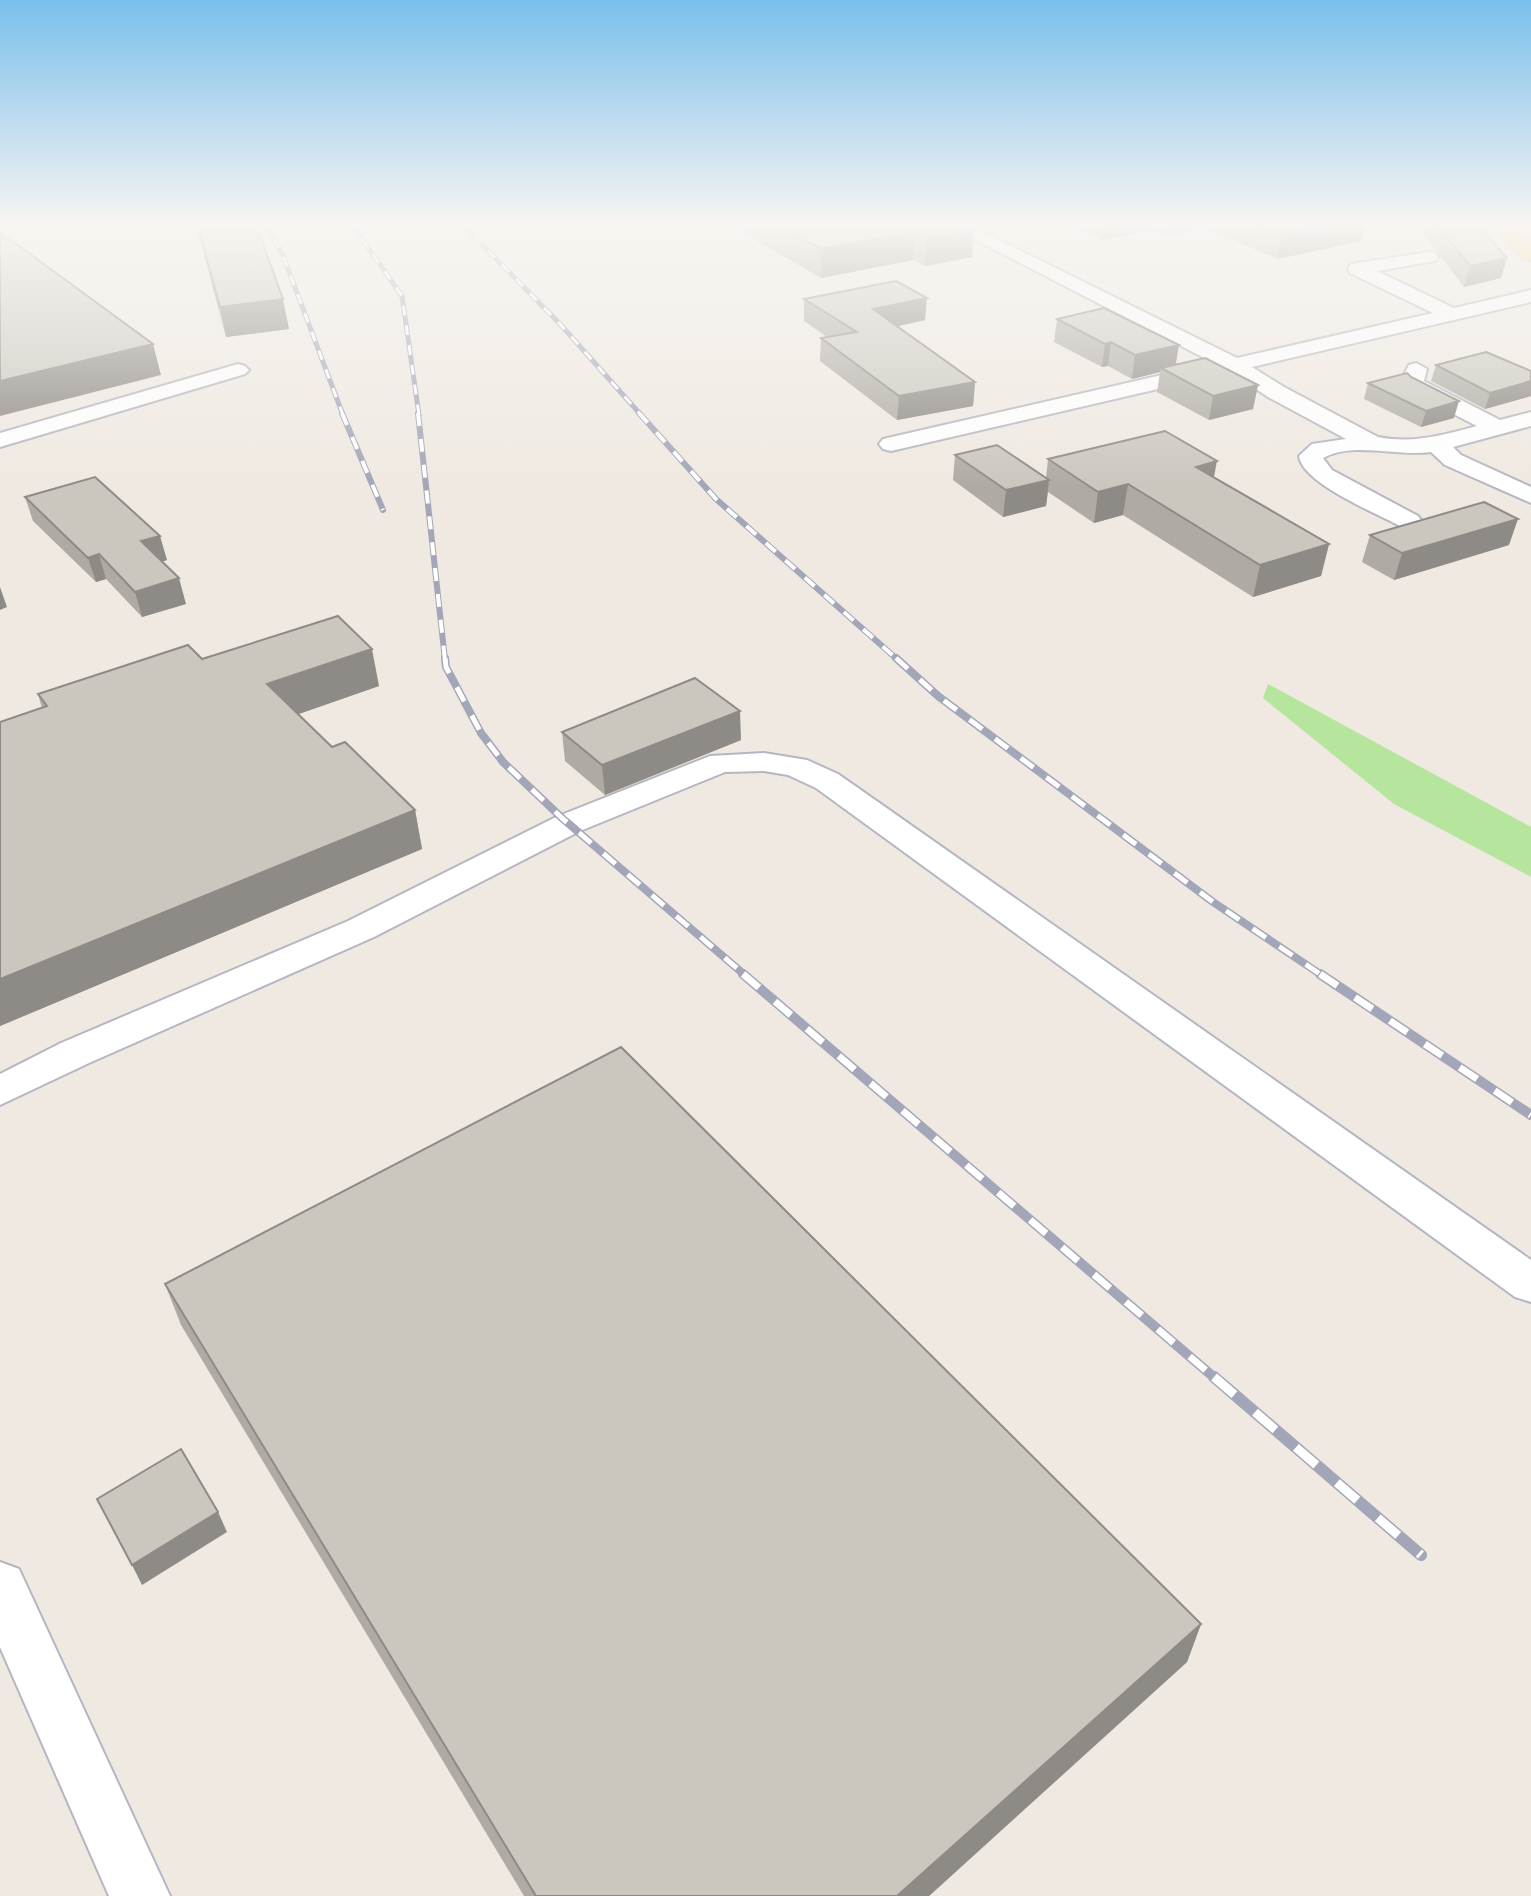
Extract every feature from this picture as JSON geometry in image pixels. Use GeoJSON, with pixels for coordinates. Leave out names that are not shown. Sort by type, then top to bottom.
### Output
{"type":"FeatureCollection","features":[{"type":"Feature","properties":{"kind":"street"},"geometry":{"type":"LineString","coordinates":[[1126,310],[1235,365],[1276,392],[1371,443]]}},
{"type":"Feature","properties":{"kind":"street"},"geometry":{"type":"LineString","coordinates":[[1444,310],[1453,315]]}},
{"type":"Feature","properties":{"kind":"street"},"geometry":{"type":"LineString","coordinates":[[891,444],[1472,310]]}},
{"type":"Feature","properties":{"kind":"street"},"geometry":{"type":"LineString","coordinates":[[1416,369],[1412,380],[1416,386],[1496,427]]}},
{"type":"Feature","properties":{"kind":"street"},"geometry":{"type":"LineString","coordinates":[[0,440],[238,370]]}},
{"type":"Feature","properties":{"kind":"street"},"geometry":{"type":"LineString","coordinates":[[1409,521],[1324,475],[1312,465],[1311,456],[1320,449],[1371,443],[1410,448],[1441,443],[1531,419]]}},
{"type":"Feature","properties":{"kind":"street"},"geometry":{"type":"LineString","coordinates":[[1441,443],[1442,451],[1453,460],[1531,496]]}},
{"type":"Feature","properties":{"kind":"street"},"geometry":{"type":"LineString","coordinates":[[0,1091],[75,1053],[361,929],[568,824],[721,763],[764,762],[796,767],[827,781],[1531,1284]]}},
{"type":"Feature","properties":{"kind":"street"},"geometry":{"type":"LineString","coordinates":[[0,1587],[140,1896]]}},
{"type":"Feature","properties":{"kind":"green space"},"geometry":{"type":"Polygon","coordinates":[[[1268,684],[1531,827],[1531,877],[1394,804],[1263,698],[1268,684]]]}},
{"type":"Feature","properties":{"kind":"building"},"geometry":{"type":"Polygon","coordinates":[[[0,310],[107,310],[153,344],[0,381],[0,310]]]}},
{"type":"Feature","properties":{"kind":"building"},"geometry":{"type":"Polygon","coordinates":[[[822,310],[875,310],[975,382],[899,396],[821,338],[857,332],[822,310]]]}},
{"type":"Feature","properties":{"kind":"building"},"geometry":{"type":"Polygon","coordinates":[[[1093,310],[1109,310],[1179,345],[1135,355],[1111,342],[1105,344],[1057,319],[1093,310]]]}},
{"type":"Feature","properties":{"kind":"building"},"geometry":{"type":"Polygon","coordinates":[[[1486,352],[1531,371],[1531,381],[1490,393],[1436,365],[1486,352]]]}},
{"type":"Feature","properties":{"kind":"building"},"geometry":{"type":"Polygon","coordinates":[[[1205,358],[1258,385],[1213,396],[1161,368],[1205,358]]]}},
{"type":"Feature","properties":{"kind":"building"},"geometry":{"type":"Polygon","coordinates":[[[1407,373],[1459,401],[1426,411],[1368,383],[1407,373]]]}},
{"type":"Feature","properties":{"kind":"building"},"geometry":{"type":"Polygon","coordinates":[[[1165,431],[1217,461],[1196,467],[1329,544],[1260,565],[1128,484],[1098,492],[1048,459],[1165,431]]]}},
{"type":"Feature","properties":{"kind":"building"},"geometry":{"type":"Polygon","coordinates":[[[997,445],[1049,480],[1006,490],[955,455],[997,445]]]}},
{"type":"Feature","properties":{"kind":"building"},"geometry":{"type":"Polygon","coordinates":[[[95,477],[160,536],[141,541],[179,578],[135,592],[99,554],[88,558],[25,497],[95,477]]]}},
{"type":"Feature","properties":{"kind":"building"},"geometry":{"type":"Polygon","coordinates":[[[1484,502],[1518,519],[1402,553],[1370,535],[1484,502]]]}},
{"type":"Feature","properties":{"kind":"building"},"geometry":{"type":"Polygon","coordinates":[[[338,616],[372,649],[267,684],[332,747],[345,742],[415,810],[0,979],[0,722],[47,706],[38,694],[188,645],[202,659],[338,616]]]}},
{"type":"Feature","properties":{"kind":"building"},"geometry":{"type":"Polygon","coordinates":[[[695,678],[740,711],[602,765],[562,732],[695,678]]]}},
{"type":"Feature","properties":{"kind":"building"},"geometry":{"type":"Polygon","coordinates":[[[621,1047],[1201,1624],[897,1896],[536,1896],[165,1284],[621,1047]]]}},
{"type":"Feature","properties":{"kind":"building"},"geometry":{"type":"Polygon","coordinates":[[[181,1449],[218,1512],[132,1565],[97,1499],[181,1449]]]}},
{"type":"Feature","properties":{"kind":"railway"},"geometry":{"type":"LineString","coordinates":[[304,310],[343,415]]}},
{"type":"Feature","properties":{"kind":"railway"},"geometry":{"type":"LineString","coordinates":[[404,310],[419,415]]}},
{"type":"Feature","properties":{"kind":"railway"},"geometry":{"type":"LineString","coordinates":[[547,310],[641,415]]}},
{"type":"Feature","properties":{"kind":"railway"},"geometry":{"type":"LineString","coordinates":[[342,413],[383,510]]}},
{"type":"Feature","properties":{"kind":"railway"},"geometry":{"type":"LineString","coordinates":[[418,413],[445,660]]}},
{"type":"Feature","properties":{"kind":"railway"},"geometry":{"type":"LineString","coordinates":[[639,413],[716,499],[898,660]]}},
{"type":"Feature","properties":{"kind":"railway"},"geometry":{"type":"LineString","coordinates":[[445,658],[446,667],[481,733],[503,762],[562,818],[746,976]]}},
{"type":"Feature","properties":{"kind":"railway"},"geometry":{"type":"LineString","coordinates":[[896,658],[938,696],[1213,902],[1323,976]]}},
{"type":"Feature","properties":{"kind":"railway"},"geometry":{"type":"LineString","coordinates":[[743,974],[1216,1379]]}},
{"type":"Feature","properties":{"kind":"railway"},"geometry":{"type":"LineString","coordinates":[[1320,974],[1531,1115]]}},
{"type":"Feature","properties":{"kind":"railway"},"geometry":{"type":"LineString","coordinates":[[1214,1377],[1421,1555]]}}]}
